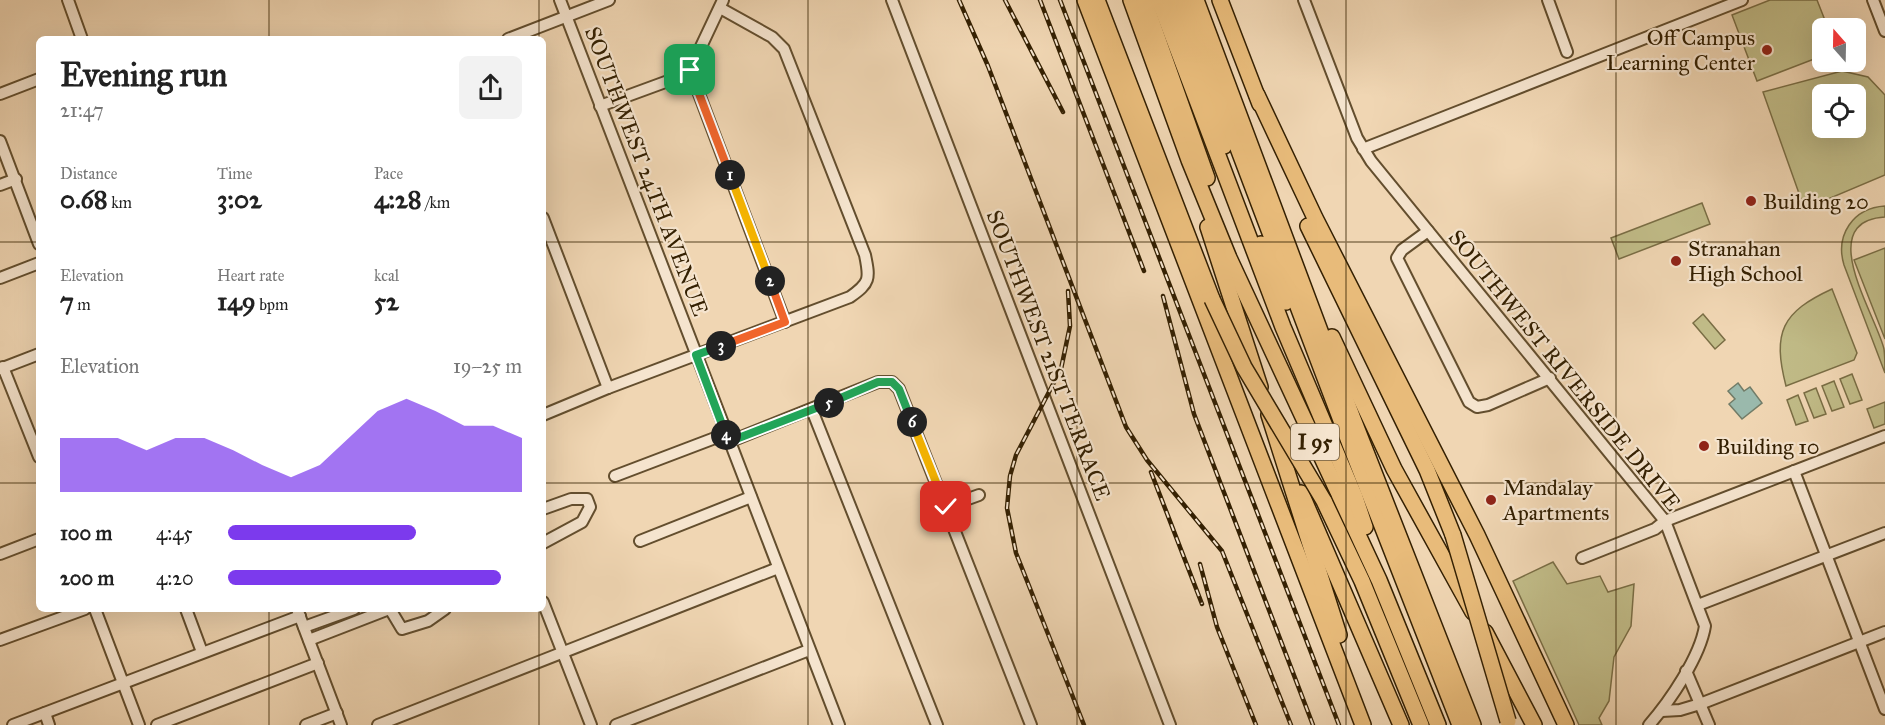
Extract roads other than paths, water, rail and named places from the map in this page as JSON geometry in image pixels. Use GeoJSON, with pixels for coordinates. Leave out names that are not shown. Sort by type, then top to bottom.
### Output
{"type":"FeatureCollection","features":[{"type":"Feature","properties":{"kind":"highway"},"geometry":{"type":"LineString","coordinates":[[1085,0],[1363,725]]}},
{"type":"Feature","properties":{"kind":"highway"},"geometry":{"type":"LineString","coordinates":[[1098,0],[1212,299],[1244,367],[1324,501],[1362,581],[1421,725]]}},
{"type":"Feature","properties":{"kind":"highway","name":"I 95"},"geometry":{"type":"LineString","coordinates":[[1131,0],[1189,160],[1250,305],[1379,580],[1438,725]]}},
{"type":"Feature","properties":{"kind":"highway"},"geometry":{"type":"LineString","coordinates":[[1144,0],[1197,152],[1243,266],[1365,527],[1447,725]]}},
{"type":"Feature","properties":{"kind":"highway","name":"I 95"},"geometry":{"type":"LineString","coordinates":[[1196,0],[1353,419],[1473,725]]}},
{"type":"Feature","properties":{"kind":"highway"},"geometry":{"type":"LineString","coordinates":[[1220,0],[1278,153],[1319,250],[1419,454],[1453,535],[1509,723]]}},
{"type":"Feature","properties":{"kind":"highway"},"geometry":{"type":"LineString","coordinates":[[1169,4],[1279,317],[1355,496],[1365,527]]}},
{"type":"Feature","properties":{"kind":"highway"},"geometry":{"type":"LineString","coordinates":[[1169,4],[1258,236],[1350,444],[1460,725]]}},
{"type":"Feature","properties":{"kind":"highway"},"geometry":{"type":"LineString","coordinates":[[1257,95],[1315,218],[1476,535],[1566,725]]}},
{"type":"Feature","properties":{"kind":"highway"},"geometry":{"type":"LineString","coordinates":[[1189,160],[1219,266],[1275,432],[1323,590],[1372,725]]}},
{"type":"Feature","properties":{"kind":"highway"},"geometry":{"type":"LineString","coordinates":[[1292,255],[1394,469],[1494,648],[1534,725]]}},
{"type":"Feature","properties":{"kind":"highway"},"geometry":{"type":"LineString","coordinates":[[1275,432],[1401,725]]}},
{"type":"Feature","properties":{"kind":"highway"},"geometry":{"type":"LineString","coordinates":[[1494,648],[1544,725]]}},
{"type":"Feature","properties":{"kind":"street"},"geometry":{"type":"LineString","coordinates":[[68,0],[81,36]]}},
{"type":"Feature","properties":{"kind":"street","name":"SOUTHWEST 24TH AVENUE"},"geometry":{"type":"LineString","coordinates":[[561,0],[839,725]]}},
{"type":"Feature","properties":{"kind":"street"},"geometry":{"type":"LineString","coordinates":[[516,36],[609,0]]}},
{"type":"Feature","properties":{"kind":"street","name":"SOUTHWEST 21ST TERRACE"},"geometry":{"type":"LineString","coordinates":[[892,0],[1170,725]]}},
{"type":"Feature","properties":{"kind":"street","name":"SOUTHWEST RIVERSIDE DRIVE"},"geometry":{"type":"LineString","coordinates":[[1304,0],[1363,149],[1665,521],[1705,626],[1702,641],[1686,670],[1662,711],[1649,725]]}},
{"type":"Feature","properties":{"kind":"street"},"geometry":{"type":"LineString","coordinates":[[1548,0],[1567,52]]}},
{"type":"Feature","properties":{"kind":"street"},"geometry":{"type":"LineString","coordinates":[[1363,149],[1742,0]]}},
{"type":"Feature","properties":{"kind":"street"},"geometry":{"type":"LineString","coordinates":[[1873,0],[1885,31]]}},
{"type":"Feature","properties":{"kind":"street"},"geometry":{"type":"LineString","coordinates":[[546,414],[608,388],[850,297],[866,286],[869,274],[865,255],[784,49],[772,38],[722,4],[690,70],[600,106]]}},
{"type":"Feature","properties":{"kind":"street"},"geometry":{"type":"LineString","coordinates":[[690,70],[785,322]]}},
{"type":"Feature","properties":{"kind":"street"},"geometry":{"type":"LineString","coordinates":[[0,94],[36,80]]}},
{"type":"Feature","properties":{"kind":"street"},"geometry":{"type":"LineString","coordinates":[[0,141],[36,236]]}},
{"type":"Feature","properties":{"kind":"street"},"geometry":{"type":"LineString","coordinates":[[0,185],[16,179]]}},
{"type":"Feature","properties":{"kind":"street"},"geometry":{"type":"LineString","coordinates":[[546,226],[608,388]]}},
{"type":"Feature","properties":{"kind":"street"},"geometry":{"type":"LineString","coordinates":[[1428,231],[1402,250],[1397,258],[1469,402],[1477,407],[1488,405],[1550,378]]}},
{"type":"Feature","properties":{"kind":"street"},"geometry":{"type":"LineString","coordinates":[[0,278],[36,264]]}},
{"type":"Feature","properties":{"kind":"street"},"geometry":{"type":"LineString","coordinates":[[36,355],[2,368],[36,450]]}},
{"type":"Feature","properties":{"kind":"street"},"geometry":{"type":"LineString","coordinates":[[615,476],[715,438],[736,439],[878,382],[892,382],[899,389],[1031,725]]}},
{"type":"Feature","properties":{"kind":"street"},"geometry":{"type":"LineString","coordinates":[[812,410],[937,725]]}},
{"type":"Feature","properties":{"kind":"street"},"geometry":{"type":"LineString","coordinates":[[1582,558],[1655,529],[1665,521],[1885,436]]}},
{"type":"Feature","properties":{"kind":"street"},"geometry":{"type":"LineString","coordinates":[[1794,471],[1885,709]]}},
{"type":"Feature","properties":{"kind":"street"},"geometry":{"type":"LineString","coordinates":[[946,507],[979,495]]}},
{"type":"Feature","properties":{"kind":"street"},"geometry":{"type":"LineString","coordinates":[[640,541],[751,497]]}},
{"type":"Feature","properties":{"kind":"street"},"geometry":{"type":"LineString","coordinates":[[546,508],[577,498],[587,500],[590,507],[582,522],[546,541]]}},
{"type":"Feature","properties":{"kind":"street"},"geometry":{"type":"LineString","coordinates":[[1698,605],[1885,533]]}},
{"type":"Feature","properties":{"kind":"street"},"geometry":{"type":"LineString","coordinates":[[0,554],[36,540]]}},
{"type":"Feature","properties":{"kind":"street"},"geometry":{"type":"LineString","coordinates":[[378,725],[778,568]]}},
{"type":"Feature","properties":{"kind":"street"},"geometry":{"type":"LineString","coordinates":[[546,610],[591,725]]}},
{"type":"Feature","properties":{"kind":"street"},"geometry":{"type":"LineString","coordinates":[[0,640],[77,612]]}},
{"type":"Feature","properties":{"kind":"street"},"geometry":{"type":"LineString","coordinates":[[96,612],[139,725]]}},
{"type":"Feature","properties":{"kind":"street"},"geometry":{"type":"LineString","coordinates":[[187,612],[202,652]]}},
{"type":"Feature","properties":{"kind":"street"},"geometry":{"type":"LineString","coordinates":[[13,725],[202,652],[298,612],[341,725]]}},
{"type":"Feature","properties":{"kind":"street"},"geometry":{"type":"LineString","coordinates":[[304,627],[346,612]]}},
{"type":"Feature","properties":{"kind":"street"},"geometry":{"type":"LineString","coordinates":[[309,640],[381,612]]}},
{"type":"Feature","properties":{"kind":"street"},"geometry":{"type":"LineString","coordinates":[[391,612],[402,629],[428,621],[441,612]]}},
{"type":"Feature","properties":{"kind":"street"},"geometry":{"type":"LineString","coordinates":[[1662,711],[1680,710],[1701,704],[1885,632]]}},
{"type":"Feature","properties":{"kind":"street"},"geometry":{"type":"LineString","coordinates":[[616,725],[809,650]]}},
{"type":"Feature","properties":{"kind":"street"},"geometry":{"type":"LineString","coordinates":[[157,725],[318,663]]}},
{"type":"Feature","properties":{"kind":"street"},"geometry":{"type":"LineString","coordinates":[[1686,670],[1709,725]]}},
{"type":"Feature","properties":{"kind":"street"},"geometry":{"type":"LineString","coordinates":[[45,713],[49,725]]}},
{"type":"Feature","properties":{"kind":"street"},"geometry":{"type":"LineString","coordinates":[[306,725],[337,713]]}},
{"type":"Feature","properties":{"kind":"railway"},"geometry":{"type":"LineString","coordinates":[[959,0],[988,66],[1126,427],[1147,460],[1222,551],[1291,725]]}},
{"type":"Feature","properties":{"kind":"railway"},"geometry":{"type":"LineString","coordinates":[[1005,0],[1063,112]]}},
{"type":"Feature","properties":{"kind":"railway"},"geometry":{"type":"LineString","coordinates":[[1040,0],[1144,271]]}},
{"type":"Feature","properties":{"kind":"railway"},"geometry":{"type":"LineString","coordinates":[[1060,0],[1339,725]]}},
{"type":"Feature","properties":{"kind":"railway"},"geometry":{"type":"LineString","coordinates":[[1068,291],[1070,326],[1061,369],[1016,455],[1010,476],[1007,508],[1016,553],[1084,725]]}},
{"type":"Feature","properties":{"kind":"railway"},"geometry":{"type":"LineString","coordinates":[[1163,296],[1194,414],[1313,725]]}},
{"type":"Feature","properties":{"kind":"railway"},"geometry":{"type":"LineString","coordinates":[[1151,472],[1202,604]]}},
{"type":"Feature","properties":{"kind":"railway"},"geometry":{"type":"LineString","coordinates":[[1200,564],[1217,627],[1256,725]]}},
{"type":"Feature","properties":{"kind":"place","name":"Off Campus Learning Center"},"geometry":{"type":"Point","coordinates":[1767,50]}},
{"type":"Feature","properties":{"kind":"place","name":"Building 20"},"geometry":{"type":"Point","coordinates":[1751,201]}},
{"type":"Feature","properties":{"kind":"place","name":"Stranahan High School"},"geometry":{"type":"Point","coordinates":[1676,261]}},
{"type":"Feature","properties":{"kind":"place","name":"Building 10"},"geometry":{"type":"Point","coordinates":[1704,446]}},
{"type":"Feature","properties":{"kind":"place","name":"Mandalay Apartments"},"geometry":{"type":"Point","coordinates":[1491,500]}}]}
